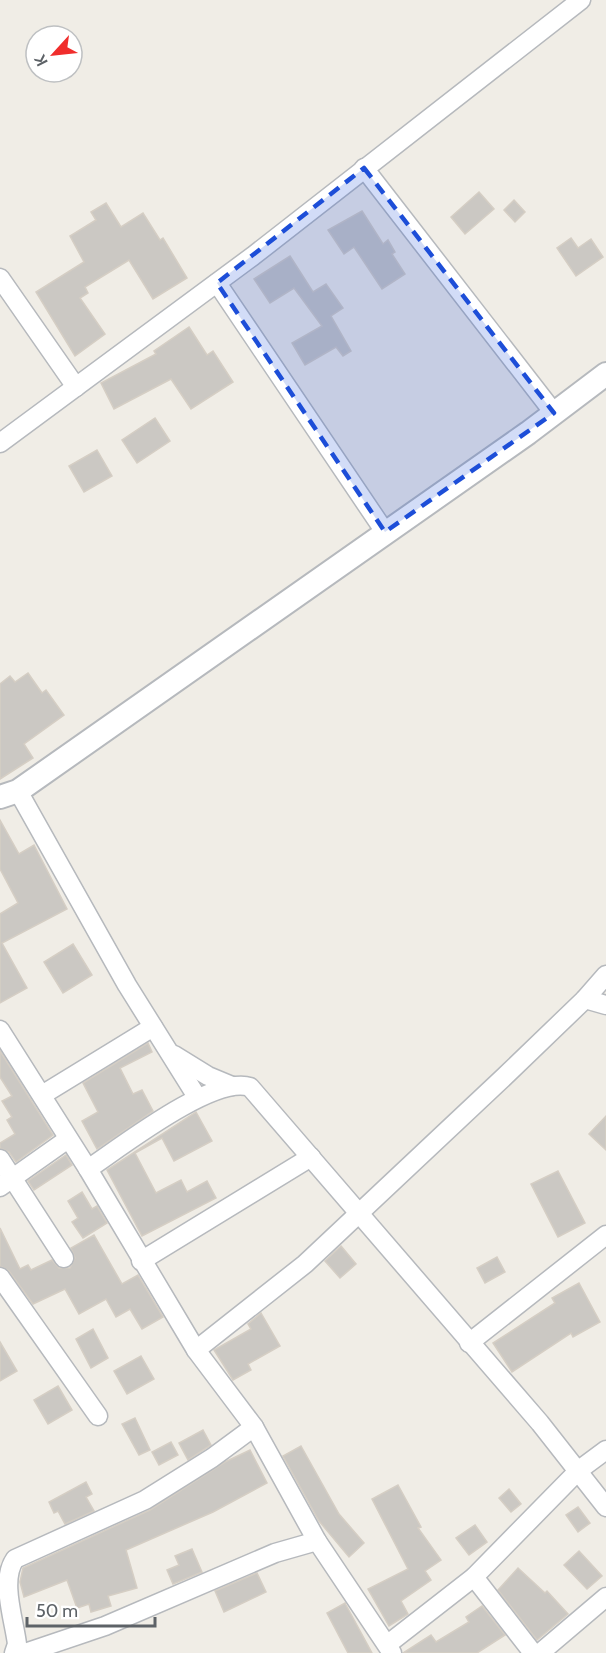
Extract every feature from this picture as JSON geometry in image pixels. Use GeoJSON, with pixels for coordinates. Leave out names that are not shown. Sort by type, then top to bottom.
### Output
{"type":"FeatureCollection","features":[{"type":"Feature","properties":{"kind":"street"},"geometry":{"type":"LineString","coordinates":[[0,443],[217,283],[581,0]]}},
{"type":"Feature","properties":{"kind":"street"},"geometry":{"type":"LineString","coordinates":[[364,168],[554,413]]}},
{"type":"Feature","properties":{"kind":"street"},"geometry":{"type":"LineString","coordinates":[[0,278],[76,387]]}},
{"type":"Feature","properties":{"kind":"street"},"geometry":{"type":"LineString","coordinates":[[217,283],[385,532]]}},
{"type":"Feature","properties":{"kind":"street"},"geometry":{"type":"LineString","coordinates":[[197,1097],[9,794],[385,532],[606,374]]}},
{"type":"Feature","properties":{"kind":"street"},"geometry":{"type":"LineString","coordinates":[[196,1350],[281,1284],[585,999],[606,975]]}},
{"type":"Feature","properties":{"kind":"street"},"geometry":{"type":"LineString","coordinates":[[585,999],[606,1005]]}},
{"type":"Feature","properties":{"kind":"street"},"geometry":{"type":"LineString","coordinates":[[42,1095],[153,1027]]}},
{"type":"Feature","properties":{"kind":"street"},"geometry":{"type":"LineString","coordinates":[[0,1030],[88,1169],[196,1350],[254,1427],[317,1541],[390,1648],[474,1577],[579,1470],[606,1450]]}},
{"type":"Feature","properties":{"kind":"street"},"geometry":{"type":"LineString","coordinates":[[166,1048],[184,1062],[232,1086]]}},
{"type":"Feature","properties":{"kind":"street"},"geometry":{"type":"LineString","coordinates":[[88,1169],[197,1097],[240,1084],[250,1087],[579,1470],[606,1507]]}},
{"type":"Feature","properties":{"kind":"street"},"geometry":{"type":"LineString","coordinates":[[7,1183],[68,1139]]}},
{"type":"Feature","properties":{"kind":"street"},"geometry":{"type":"LineString","coordinates":[[141,1261],[311,1157]]}},
{"type":"Feature","properties":{"kind":"street"},"geometry":{"type":"LineString","coordinates":[[0,1159],[7,1183],[64,1258]]}},
{"type":"Feature","properties":{"kind":"street"},"geometry":{"type":"LineString","coordinates":[[469,1343],[606,1235]]}},
{"type":"Feature","properties":{"kind":"street"},"geometry":{"type":"LineString","coordinates":[[0,1277],[98,1416]]}},
{"type":"Feature","properties":{"kind":"street"},"geometry":{"type":"LineString","coordinates":[[14,1653],[17,1644],[7,1568],[15,1559],[145,1500],[212,1458],[254,1427]]}},
{"type":"Feature","properties":{"kind":"street"},"geometry":{"type":"LineString","coordinates":[[25,1653],[105,1626],[275,1553],[317,1541]]}},
{"type":"Feature","properties":{"kind":"street"},"geometry":{"type":"LineString","coordinates":[[474,1577],[533,1653]]}},
{"type":"Feature","properties":{"kind":"street"},"geometry":{"type":"LineString","coordinates":[[540,1653],[606,1597]]}},
{"type":"Feature","properties":{"kind":"highlighted area"},"geometry":{"type":"Polygon","coordinates":[[[364,168],[554,413],[385,532],[217,283],[364,168]]]}},
{"type":"Feature","properties":{"kind":"building"},"geometry":{"type":"Polygon","coordinates":[[[479,192],[494,209],[465,234],[451,217],[479,192]]]}},
{"type":"Feature","properties":{"kind":"building"},"geometry":{"type":"Polygon","coordinates":[[[514,200],[525,212],[515,222],[504,210],[514,200]]]}},
{"type":"Feature","properties":{"kind":"building"},"geometry":{"type":"Polygon","coordinates":[[[106,203],[121,227],[143,213],[160,240],[163,238],[187,278],[153,299],[129,260],[85,287],[88,293],[80,298],[105,334],[75,356],[36,292],[84,262],[70,236],[96,220],[91,212],[106,203]]]}},
{"type":"Feature","properties":{"kind":"building"},"geometry":{"type":"Polygon","coordinates":[[[362,211],[383,244],[388,240],[395,252],[392,254],[405,274],[382,289],[354,247],[344,254],[328,230],[362,211]]]}},
{"type":"Feature","properties":{"kind":"building"},"geometry":{"type":"Polygon","coordinates":[[[571,238],[578,248],[591,239],[603,257],[576,276],[557,248],[571,238]]]}},
{"type":"Feature","properties":{"kind":"building"},"geometry":{"type":"Polygon","coordinates":[[[290,256],[313,292],[326,284],[343,308],[331,316],[351,351],[343,356],[336,347],[305,365],[292,343],[322,326],[294,288],[270,303],[254,279],[290,256]]]}},
{"type":"Feature","properties":{"kind":"building"},"geometry":{"type":"Polygon","coordinates":[[[189,327],[207,355],[213,351],[233,382],[191,409],[171,379],[114,409],[101,383],[156,354],[154,351],[189,327]]]}},
{"type":"Feature","properties":{"kind":"building"},"geometry":{"type":"Polygon","coordinates":[[[155,418],[170,441],[137,463],[122,440],[155,418]]]}},
{"type":"Feature","properties":{"kind":"building"},"geometry":{"type":"Polygon","coordinates":[[[97,450],[112,476],[84,492],[69,466],[97,450]]]}},
{"type":"Feature","properties":{"kind":"building"},"geometry":{"type":"Polygon","coordinates":[[[28,673],[42,693],[46,690],[64,715],[24,744],[33,758],[0,779],[0,684],[10,676],[15,682],[28,673]]]}},
{"type":"Feature","properties":{"kind":"building"},"geometry":{"type":"Polygon","coordinates":[[[0,820],[19,854],[34,845],[67,909],[2,943],[27,988],[0,1003],[0,914],[18,903],[0,869],[0,820]]]}},
{"type":"Feature","properties":{"kind":"building"},"geometry":{"type":"Polygon","coordinates":[[[73,944],[92,975],[63,993],[44,962],[73,944]]]}},
{"type":"Feature","properties":{"kind":"building"},"geometry":{"type":"Polygon","coordinates":[[[148,1043],[152,1052],[120,1068],[133,1094],[142,1090],[153,1111],[97,1149],[82,1121],[98,1112],[83,1083],[148,1043]]]}},
{"type":"Feature","properties":{"kind":"building"},"geometry":{"type":"Polygon","coordinates":[[[0,1051],[53,1135],[16,1162],[9,1152],[0,1148],[0,1143],[15,1134],[7,1120],[12,1117],[2,1101],[12,1096],[0,1077],[0,1051]]]}},
{"type":"Feature","properties":{"kind":"building"},"geometry":{"type":"Polygon","coordinates":[[[196,1112],[212,1141],[174,1161],[162,1138],[135,1153],[156,1193],[181,1180],[187,1192],[207,1181],[216,1198],[142,1236],[107,1170],[196,1112]]]}},
{"type":"Feature","properties":{"kind":"building"},"geometry":{"type":"Polygon","coordinates":[[[606,1116],[606,1150],[589,1134],[606,1116]]]}},
{"type":"Feature","properties":{"kind":"building"},"geometry":{"type":"Polygon","coordinates":[[[66,1155],[72,1165],[34,1190],[28,1181],[66,1155]]]}},
{"type":"Feature","properties":{"kind":"building"},"geometry":{"type":"Polygon","coordinates":[[[558,1171],[585,1223],[558,1237],[531,1184],[558,1171]]]}},
{"type":"Feature","properties":{"kind":"building"},"geometry":{"type":"Polygon","coordinates":[[[82,1192],[92,1209],[97,1206],[107,1223],[83,1238],[72,1222],[78,1218],[68,1201],[82,1192]]]}},
{"type":"Feature","properties":{"kind":"building"},"geometry":{"type":"Polygon","coordinates":[[[0,1228],[20,1269],[28,1265],[31,1270],[52,1260],[59,1268],[70,1268],[75,1258],[71,1248],[94,1235],[122,1284],[138,1275],[163,1317],[142,1329],[130,1309],[116,1317],[106,1299],[79,1314],[65,1289],[33,1304],[9,1271],[0,1266],[0,1228]]]}},
{"type":"Feature","properties":{"kind":"building"},"geometry":{"type":"Polygon","coordinates":[[[341,1246],[356,1264],[340,1278],[325,1261],[341,1246]]]}},
{"type":"Feature","properties":{"kind":"building"},"geometry":{"type":"Polygon","coordinates":[[[497,1257],[505,1272],[485,1283],[477,1268],[497,1257]]]}},
{"type":"Feature","properties":{"kind":"building"},"geometry":{"type":"Polygon","coordinates":[[[579,1283],[600,1322],[573,1337],[571,1333],[512,1372],[493,1343],[555,1303],[552,1298],[579,1283]]]}},
{"type":"Feature","properties":{"kind":"building"},"geometry":{"type":"Polygon","coordinates":[[[261,1313],[280,1346],[248,1364],[251,1370],[233,1380],[214,1350],[251,1329],[248,1324],[261,1313]]]}},
{"type":"Feature","properties":{"kind":"building"},"geometry":{"type":"Polygon","coordinates":[[[93,1329],[108,1358],[91,1368],[76,1339],[93,1329]]]}},
{"type":"Feature","properties":{"kind":"building"},"geometry":{"type":"Polygon","coordinates":[[[0,1342],[17,1371],[0,1381],[0,1342]]]}},
{"type":"Feature","properties":{"kind":"building"},"geometry":{"type":"Polygon","coordinates":[[[141,1356],[154,1379],[127,1394],[114,1371],[141,1356]]]}},
{"type":"Feature","properties":{"kind":"building"},"geometry":{"type":"Polygon","coordinates":[[[58,1386],[72,1410],[48,1424],[34,1400],[58,1386]]]}},
{"type":"Feature","properties":{"kind":"building"},"geometry":{"type":"Polygon","coordinates":[[[135,1418],[150,1450],[139,1455],[122,1424],[135,1418]]]}},
{"type":"Feature","properties":{"kind":"building"},"geometry":{"type":"Polygon","coordinates":[[[203,1430],[211,1445],[188,1460],[179,1443],[203,1430]]]}},
{"type":"Feature","properties":{"kind":"building"},"geometry":{"type":"Polygon","coordinates":[[[171,1442],[178,1455],[159,1465],[152,1452],[171,1442]]]}},
{"type":"Feature","properties":{"kind":"building"},"geometry":{"type":"Polygon","coordinates":[[[301,1446],[339,1514],[364,1543],[349,1557],[319,1521],[283,1456],[301,1446]]]}},
{"type":"Feature","properties":{"kind":"building"},"geometry":{"type":"Polygon","coordinates":[[[250,1450],[267,1483],[213,1512],[126,1550],[137,1588],[108,1596],[111,1606],[91,1612],[89,1604],[77,1608],[67,1580],[24,1597],[20,1582],[23,1568],[150,1510],[225,1462],[250,1450]]]}},
{"type":"Feature","properties":{"kind":"building"},"geometry":{"type":"Polygon","coordinates":[[[86,1482],[92,1494],[86,1497],[94,1511],[65,1524],[58,1511],[54,1513],[49,1502],[86,1482]]]}},
{"type":"Feature","properties":{"kind":"building"},"geometry":{"type":"Polygon","coordinates":[[[398,1485],[421,1527],[418,1528],[441,1560],[425,1571],[431,1580],[401,1601],[408,1614],[389,1626],[368,1589],[408,1569],[372,1499],[398,1485]]]}},
{"type":"Feature","properties":{"kind":"building"},"geometry":{"type":"Polygon","coordinates":[[[509,1489],[521,1504],[511,1512],[499,1498],[509,1489]]]}},
{"type":"Feature","properties":{"kind":"building"},"geometry":{"type":"Polygon","coordinates":[[[578,1507],[590,1523],[578,1532],[566,1515],[578,1507]]]}},
{"type":"Feature","properties":{"kind":"building"},"geometry":{"type":"Polygon","coordinates":[[[475,1525],[487,1542],[469,1555],[456,1538],[475,1525]]]}},
{"type":"Feature","properties":{"kind":"building"},"geometry":{"type":"Polygon","coordinates":[[[192,1549],[202,1572],[173,1584],[167,1570],[179,1565],[175,1556],[192,1549]]]}},
{"type":"Feature","properties":{"kind":"building"},"geometry":{"type":"Polygon","coordinates":[[[579,1551],[602,1576],[587,1589],[564,1565],[579,1551]]]}},
{"type":"Feature","properties":{"kind":"building"},"geometry":{"type":"Polygon","coordinates":[[[518,1568],[545,1593],[547,1591],[568,1614],[537,1640],[498,1590],[518,1568]]]}},
{"type":"Feature","properties":{"kind":"building"},"geometry":{"type":"Polygon","coordinates":[[[257,1573],[266,1592],[224,1612],[215,1591],[257,1573]]]}},
{"type":"Feature","properties":{"kind":"building"},"geometry":{"type":"Polygon","coordinates":[[[345,1603],[372,1653],[348,1653],[327,1613],[345,1603]]]}},
{"type":"Feature","properties":{"kind":"building"},"geometry":{"type":"Polygon","coordinates":[[[482,1606],[505,1635],[477,1653],[403,1653],[431,1635],[436,1642],[469,1622],[466,1617],[482,1606]]]}}]}
